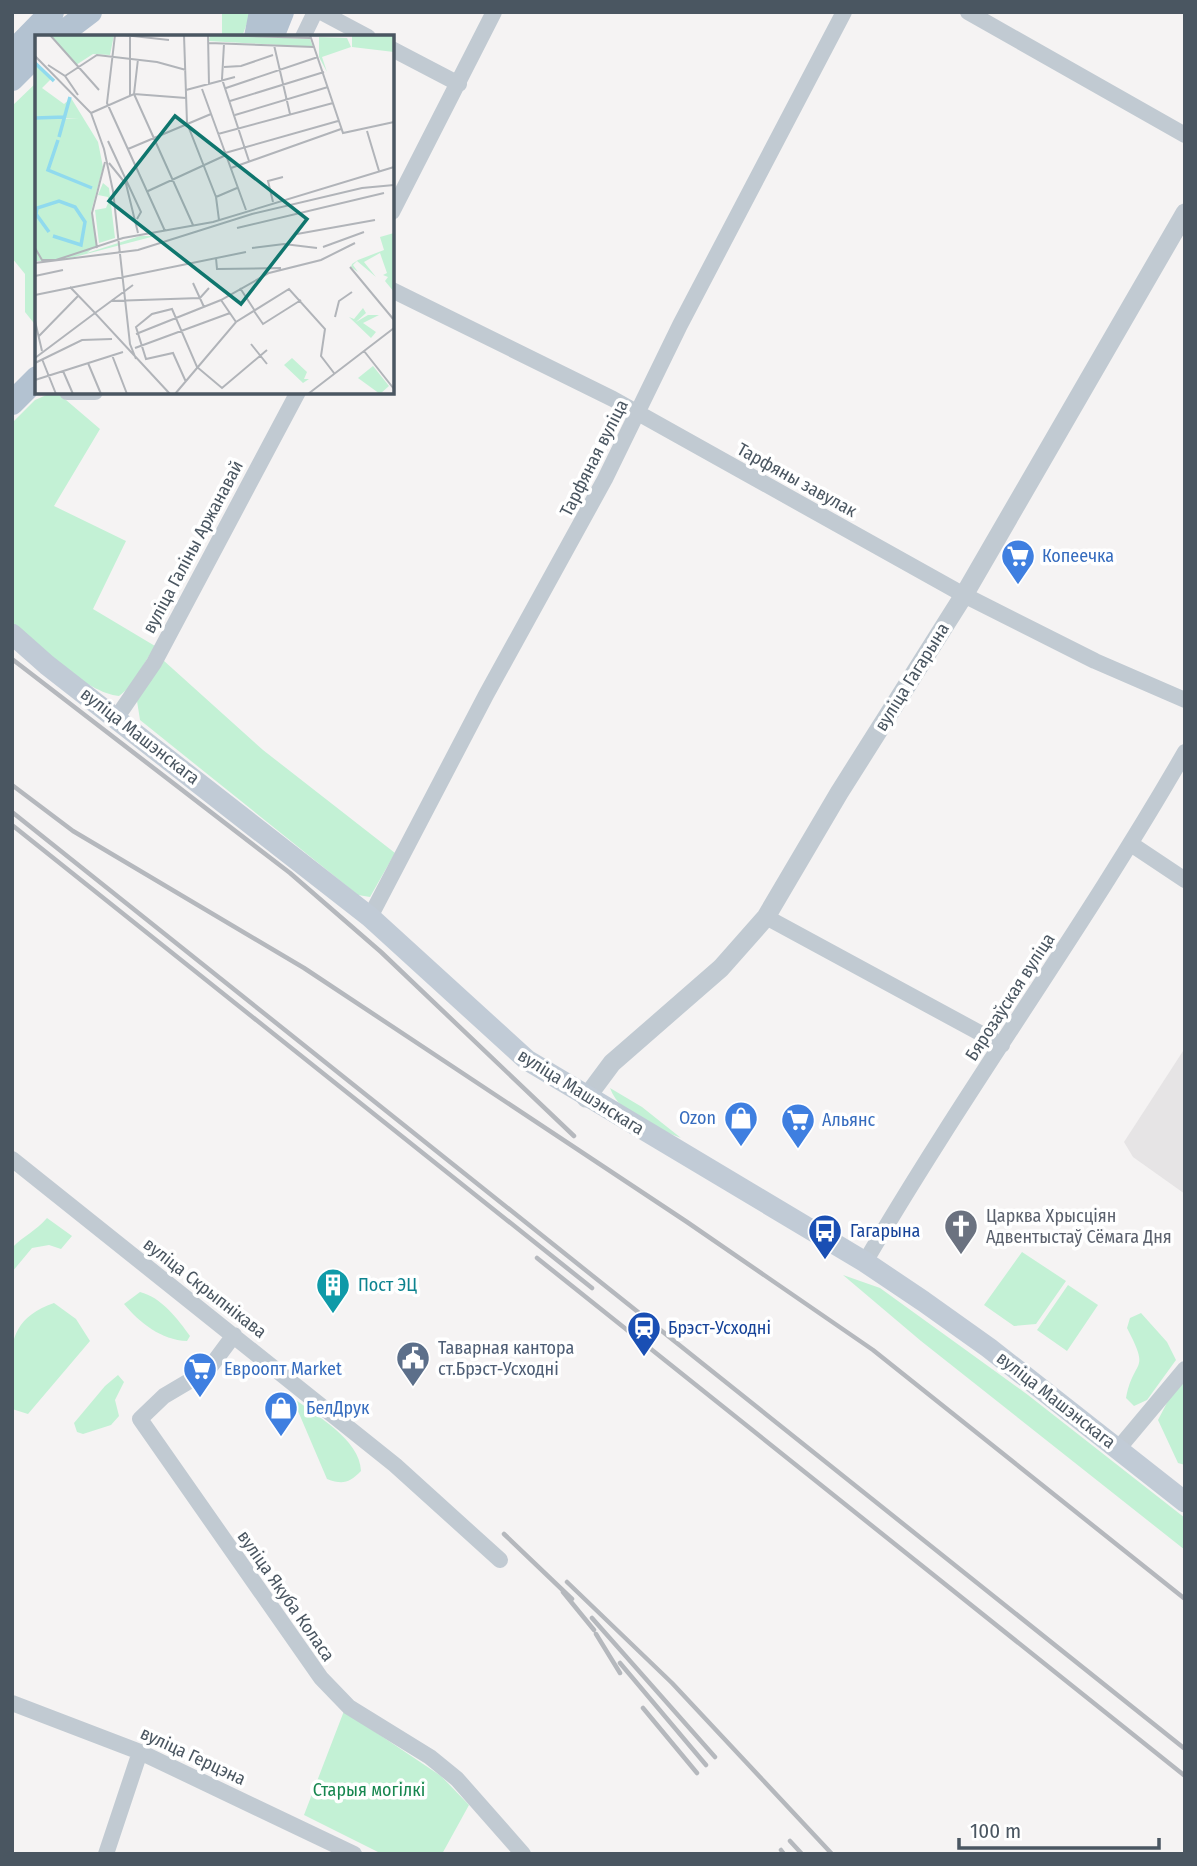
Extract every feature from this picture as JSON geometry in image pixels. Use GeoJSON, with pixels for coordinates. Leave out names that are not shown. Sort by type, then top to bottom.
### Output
{"type":"FeatureCollection","features":[{"type":"Feature","properties":{"kind":"main road"},"geometry":{"type":"LineString","coordinates":[[49,25],[78,12]]}},
{"type":"Feature","properties":{"kind":"main road"},"geometry":{"type":"LineString","coordinates":[[49,25],[90,12]]}},
{"type":"Feature","properties":{"kind":"main road"},"geometry":{"type":"LineString","coordinates":[[256,35],[261,12]]}},
{"type":"Feature","properties":{"kind":"main road"},"geometry":{"type":"LineString","coordinates":[[273,35],[282,12]]}},
{"type":"Feature","properties":{"kind":"main road"},"geometry":{"type":"LineString","coordinates":[[12,53],[35,36]]}},
{"type":"Feature","properties":{"kind":"main road"},"geometry":{"type":"LineString","coordinates":[[12,79],[35,56]]}},
{"type":"Feature","properties":{"kind":"main road"},"geometry":{"type":"LineString","coordinates":[[12,403],[35,380]]}},
{"type":"Feature","properties":{"kind":"main road","name":"вуліца Машэнскага"},"geometry":{"type":"LineString","coordinates":[[12,634],[40,659],[370,917],[509,1046],[586,1098],[865,1262],[989,1348],[1185,1502]]}},
{"type":"Feature","properties":{"kind":"street"},"geometry":{"type":"LineString","coordinates":[[304,35],[318,12],[364,35]]}},
{"type":"Feature","properties":{"kind":"street"},"geometry":{"type":"LineString","coordinates":[[394,208],[494,12]]}},
{"type":"Feature","properties":{"kind":"street","name":"Тарфяная вуліца"},"geometry":{"type":"LineString","coordinates":[[370,917],[639,414],[685,316],[844,12]]}},
{"type":"Feature","properties":{"kind":"street"},"geometry":{"type":"LineString","coordinates":[[968,12],[1185,135]]}},
{"type":"Feature","properties":{"kind":"street"},"geometry":{"type":"LineString","coordinates":[[394,50],[459,83]]}},
{"type":"Feature","properties":{"kind":"street","name":"вуліца Гагарына"},"geometry":{"type":"LineString","coordinates":[[586,1098],[612,1063],[721,968],[766,917],[839,793],[964,595],[1185,213]]}},
{"type":"Feature","properties":{"kind":"street","name":"Тарфяны завулак"},"geometry":{"type":"LineString","coordinates":[[394,291],[639,414],[964,595],[1096,661],[1185,699]]}},
{"type":"Feature","properties":{"kind":"street","name":"вуліца Галіны Аржанавай"},"geometry":{"type":"LineString","coordinates":[[117,717],[153,663],[297,394]]}},
{"type":"Feature","properties":{"kind":"street","name":"Бярозаўская вуліца"},"geometry":{"type":"LineString","coordinates":[[865,1262],[1131,844],[1185,752]]}},
{"type":"Feature","properties":{"kind":"street"},"geometry":{"type":"LineString","coordinates":[[1131,844],[1185,880]]}},
{"type":"Feature","properties":{"kind":"street"},"geometry":{"type":"LineString","coordinates":[[766,917],[1002,1045]]}},
{"type":"Feature","properties":{"kind":"street","name":"вуліца Скрыпнікава"},"geometry":{"type":"LineString","coordinates":[[12,1159],[395,1465],[500,1560]]}},
{"type":"Feature","properties":{"kind":"street","name":"вуліца Якуба Коласа"},"geometry":{"type":"LineString","coordinates":[[234,1335],[208,1370],[164,1396],[140,1419],[285,1631],[321,1678],[349,1707],[430,1757],[457,1779],[523,1854]]}},
{"type":"Feature","properties":{"kind":"street"},"geometry":{"type":"LineString","coordinates":[[1118,1449],[1185,1369]]}},
{"type":"Feature","properties":{"kind":"street","name":"вуліца Герцэна"},"geometry":{"type":"LineString","coordinates":[[12,1703],[141,1752],[354,1854]]}},
{"type":"Feature","properties":{"kind":"street"},"geometry":{"type":"LineString","coordinates":[[106,1854],[141,1752]]}},
{"type":"Feature","properties":{"kind":"shaded area"},"geometry":{"type":"Polygon","coordinates":[[[1185,1048],[1185,1194],[1133,1157],[1124,1142],[1185,1048]]]}},
{"type":"Feature","properties":{"kind":"green space"},"geometry":{"type":"Polygon","coordinates":[[[222,12],[251,12],[243,35],[222,35],[222,12]]]}},
{"type":"Feature","properties":{"kind":"green space"},"geometry":{"type":"Polygon","coordinates":[[[35,84],[35,324],[25,312],[25,274],[12,258],[12,106],[35,84]]]}},
{"type":"Feature","properties":{"kind":"green space"},"geometry":{"type":"Polygon","coordinates":[[[49,394],[59,394],[100,429],[54,506],[126,541],[93,609],[155,646],[130,687],[119,696],[92,687],[77,678],[12,623],[12,423],[35,400],[49,394]]]}},
{"type":"Feature","properties":{"kind":"green space"},"geometry":{"type":"Polygon","coordinates":[[[163,660],[263,750],[395,853],[370,897],[358,895],[140,720],[137,701],[163,660]]]}},
{"type":"Feature","properties":{"kind":"green space"},"geometry":{"type":"Polygon","coordinates":[[[610,1088],[642,1107],[681,1138],[630,1114],[615,1098],[610,1088]]]}},
{"type":"Feature","properties":{"kind":"green space"},"geometry":{"type":"Polygon","coordinates":[[[47,1218],[72,1236],[61,1249],[49,1245],[32,1248],[12,1272],[12,1248],[47,1218]]]}},
{"type":"Feature","properties":{"kind":"green space"},"geometry":{"type":"Polygon","coordinates":[[[1022,1252],[1066,1281],[1036,1324],[1014,1326],[984,1305],[1022,1252]]]}},
{"type":"Feature","properties":{"kind":"green space"},"geometry":{"type":"Polygon","coordinates":[[[843,1275],[880,1288],[1028,1395],[1185,1518],[1185,1550],[921,1341],[843,1275]]]}},
{"type":"Feature","properties":{"kind":"green space"},"geometry":{"type":"Polygon","coordinates":[[[1068,1285],[1098,1305],[1067,1351],[1037,1330],[1068,1285]]]}},
{"type":"Feature","properties":{"kind":"green space"},"geometry":{"type":"Polygon","coordinates":[[[140,1292],[155,1299],[168,1310],[190,1336],[187,1341],[160,1334],[130,1311],[124,1304],[140,1292]]]}},
{"type":"Feature","properties":{"kind":"green space"},"geometry":{"type":"Polygon","coordinates":[[[54,1303],[76,1319],[90,1341],[28,1414],[12,1409],[11,1358],[17,1332],[37,1311],[54,1303]]]}},
{"type":"Feature","properties":{"kind":"green space"},"geometry":{"type":"Polygon","coordinates":[[[1141,1313],[1167,1342],[1176,1360],[1147,1400],[1134,1406],[1126,1398],[1139,1360],[1127,1328],[1130,1318],[1141,1313]]]}},
{"type":"Feature","properties":{"kind":"green space"},"geometry":{"type":"Polygon","coordinates":[[[118,1375],[124,1382],[115,1400],[119,1416],[111,1425],[83,1434],[77,1432],[74,1423],[105,1386],[118,1375]]]}},
{"type":"Feature","properties":{"kind":"green space"},"geometry":{"type":"Polygon","coordinates":[[[1185,1381],[1185,1465],[1178,1463],[1158,1420],[1171,1395],[1185,1381]]]}},
{"type":"Feature","properties":{"kind":"green space"},"geometry":{"type":"Polygon","coordinates":[[[292,1397],[335,1429],[353,1448],[361,1471],[353,1478],[346,1482],[327,1479],[292,1397]]]}},
{"type":"Feature","properties":{"kind":"green space","name":"Старыя могілкі"},"geometry":{"type":"Polygon","coordinates":[[[344,1711],[441,1776],[469,1805],[442,1854],[382,1854],[304,1815],[344,1711]]]}},
{"type":"Feature","properties":{"kind":"railway"},"geometry":{"type":"LineString","coordinates":[[12,659],[290,873],[381,952],[574,1136]]}},
{"type":"Feature","properties":{"kind":"railway"},"geometry":{"type":"LineString","coordinates":[[12,785],[73,831],[304,968],[687,1222],[873,1350],[1185,1599]]}},
{"type":"Feature","properties":{"kind":"railway"},"geometry":{"type":"LineString","coordinates":[[12,812],[1185,1749]]}},
{"type":"Feature","properties":{"kind":"railway"},"geometry":{"type":"LineString","coordinates":[[12,825],[592,1288]]}},
{"type":"Feature","properties":{"kind":"railway"},"geometry":{"type":"LineString","coordinates":[[537,1258],[1185,1776]]}},
{"type":"Feature","properties":{"kind":"railway"},"geometry":{"type":"LineString","coordinates":[[504,1534],[572,1599]]}},
{"type":"Feature","properties":{"kind":"railway"},"geometry":{"type":"LineString","coordinates":[[567,1582],[672,1683],[832,1854]]}},
{"type":"Feature","properties":{"kind":"railway"},"geometry":{"type":"LineString","coordinates":[[563,1592],[594,1630]]}},
{"type":"Feature","properties":{"kind":"railway"},"geometry":{"type":"LineString","coordinates":[[592,1618],[715,1757]]}},
{"type":"Feature","properties":{"kind":"railway"},"geometry":{"type":"LineString","coordinates":[[596,1634],[620,1673]]}},
{"type":"Feature","properties":{"kind":"railway"},"geometry":{"type":"LineString","coordinates":[[620,1663],[706,1765]]}},
{"type":"Feature","properties":{"kind":"railway"},"geometry":{"type":"LineString","coordinates":[[643,1708],[697,1773]]}},
{"type":"Feature","properties":{"kind":"railway"},"geometry":{"type":"LineString","coordinates":[[790,1841],[802,1854]]}},
{"type":"Feature","properties":{"kind":"railway"},"geometry":{"type":"LineString","coordinates":[[781,1850],[784,1854]]}},
{"type":"Feature","properties":{"kind":"place","name":"Копеечка"},"geometry":{"type":"Point","coordinates":[1018,586]}},
{"type":"Feature","properties":{"kind":"place","name":"Ozon"},"geometry":{"type":"Point","coordinates":[741,1148]}},
{"type":"Feature","properties":{"kind":"place","name":"Альянс"},"geometry":{"type":"Point","coordinates":[798,1150]}},
{"type":"Feature","properties":{"kind":"place","name":"Царква Хрысціян Адвентыстаў Сёмага Дня"},"geometry":{"type":"Point","coordinates":[961,1256]}},
{"type":"Feature","properties":{"kind":"place","name":"Гагарына"},"geometry":{"type":"Point","coordinates":[825,1261]}},
{"type":"Feature","properties":{"kind":"place","name":"Пост ЭЦ"},"geometry":{"type":"Point","coordinates":[333,1315]}},
{"type":"Feature","properties":{"kind":"place","name":"Брэст-Усходні"},"geometry":{"type":"Point","coordinates":[644,1358]}},
{"type":"Feature","properties":{"kind":"place","name":"Таварная кантора ст.Брэст-Усходні"},"geometry":{"type":"Point","coordinates":[413,1388]}},
{"type":"Feature","properties":{"kind":"place","name":"Евроопт Market"},"geometry":{"type":"Point","coordinates":[200,1399]}},
{"type":"Feature","properties":{"kind":"place","name":"БелДрук"},"geometry":{"type":"Point","coordinates":[281,1438]}}]}
